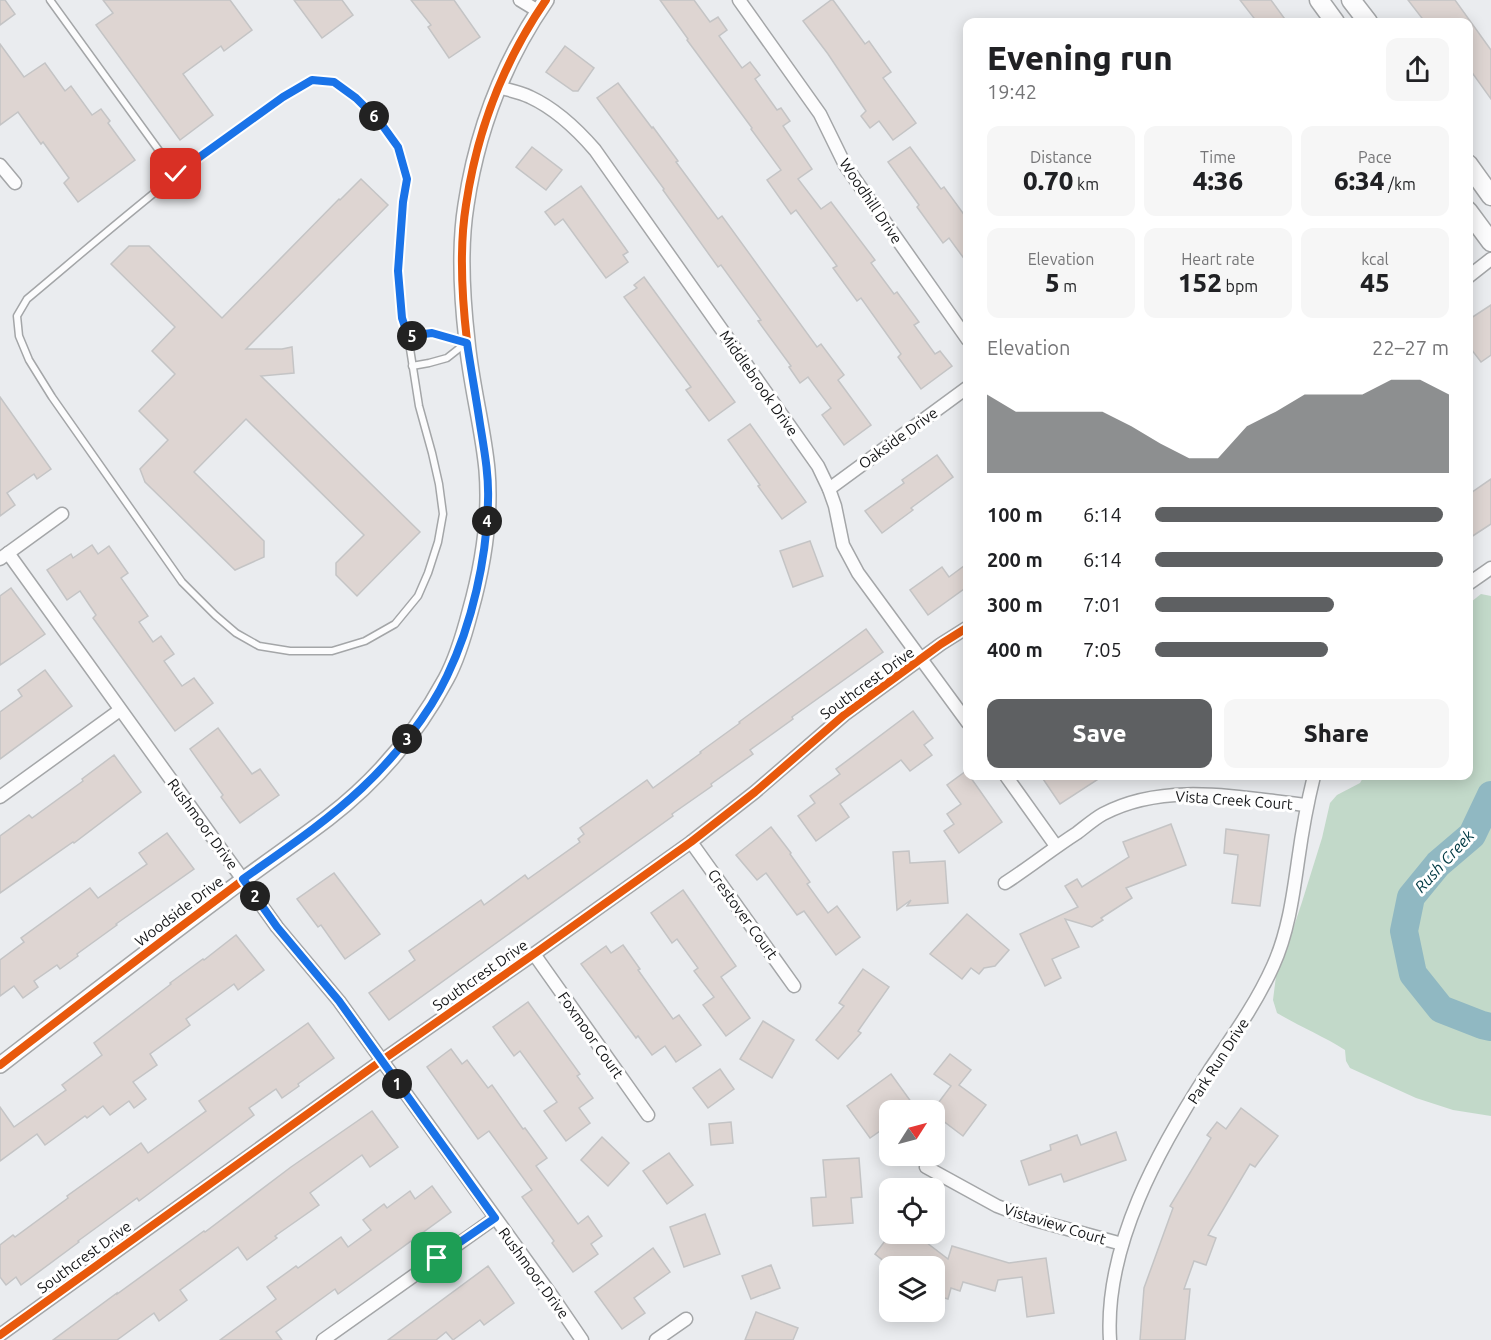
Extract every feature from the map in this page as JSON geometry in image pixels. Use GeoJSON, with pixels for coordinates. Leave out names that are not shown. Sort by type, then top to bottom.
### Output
{"type":"FeatureCollection","features":[{"type":"Feature","properties":{"kind":"main road"},"geometry":{"type":"LineString","coordinates":[[1319,0],[1332,18]]}},
{"type":"Feature","properties":{"kind":"main road"},"geometry":{"type":"LineString","coordinates":[[1352,0],[1365,18]]}},
{"type":"Feature","properties":{"kind":"main road"},"geometry":{"type":"LineString","coordinates":[[1473,171],[1491,196]]}},
{"type":"Feature","properties":{"kind":"main road"},"geometry":{"type":"LineString","coordinates":[[1473,218],[1491,242]]}},
{"type":"Feature","properties":{"kind":"street"},"geometry":{"type":"LineString","coordinates":[[520,0],[542,6]]}},
{"type":"Feature","properties":{"kind":"street","name":"Woodhill Drive"},"geometry":{"type":"LineString","coordinates":[[739,0],[820,114],[845,165],[963,333]]}},
{"type":"Feature","properties":{"kind":"street","name":"Woodside Drive"},"geometry":{"type":"LineString","coordinates":[[0,1065],[243,879],[330,817],[363,787],[400,748],[426,712],[447,677],[463,637],[477,587],[488,511],[487,470],[467,343],[462,260],[465,207],[477,146],[498,87],[542,6]]}},
{"type":"Feature","properties":{"kind":"street","name":"Middlebrook Drive"},"geometry":{"type":"LineString","coordinates":[[498,87],[529,96],[555,111],[595,150],[818,466],[835,506],[843,545],[858,573],[963,716]]}},
{"type":"Feature","properties":{"kind":"street"},"geometry":{"type":"LineString","coordinates":[[0,165],[15,183]]}},
{"type":"Feature","properties":{"kind":"street"},"geometry":{"type":"LineString","coordinates":[[1473,273],[1491,259]]}},
{"type":"Feature","properties":{"kind":"street","name":"Oakside Drive"},"geometry":{"type":"LineString","coordinates":[[829,489],[963,391]]}},
{"type":"Feature","properties":{"kind":"street"},"geometry":{"type":"LineString","coordinates":[[4,556],[62,514]]}},
{"type":"Feature","properties":{"kind":"street","name":"Rushmoor Drive"},"geometry":{"type":"LineString","coordinates":[[4,556],[61,625],[277,927],[339,1001],[582,1340]]}},
{"type":"Feature","properties":{"kind":"street"},"geometry":{"type":"LineString","coordinates":[[1473,581],[1491,568]]}},
{"type":"Feature","properties":{"kind":"street","name":"Southcrest Drive"},"geometry":{"type":"LineString","coordinates":[[0,1335],[691,842],[755,792],[844,715],[963,631]]}},
{"type":"Feature","properties":{"kind":"street"},"geometry":{"type":"LineString","coordinates":[[0,797],[120,710]]}},
{"type":"Feature","properties":{"kind":"street"},"geometry":{"type":"LineString","coordinates":[[1009,780],[1056,846]]}},
{"type":"Feature","properties":{"kind":"street","name":"Park Run Drive"},"geometry":{"type":"LineString","coordinates":[[1110,1340],[1109,1324],[1114,1276],[1122,1244],[1151,1171],[1208,1074],[1252,1007],[1274,964],[1293,896],[1313,780]]}},
{"type":"Feature","properties":{"kind":"street","name":"Vista Creek Court"},"geometry":{"type":"LineString","coordinates":[[1005,884],[1103,814],[1140,800],[1158,796],[1215,796],[1307,805]]}},
{"type":"Feature","properties":{"kind":"street","name":"Crestover Court"},"geometry":{"type":"LineString","coordinates":[[691,842],[794,986]]}},
{"type":"Feature","properties":{"kind":"street","name":"Foxmoor Court"},"geometry":{"type":"LineString","coordinates":[[534,954],[648,1115]]}},
{"type":"Feature","properties":{"kind":"street","name":"Vistaview Court"},"geometry":{"type":"LineString","coordinates":[[926,1167],[997,1206],[1031,1219],[1122,1244]]}},
{"type":"Feature","properties":{"kind":"street"},"geometry":{"type":"LineString","coordinates":[[323,1340],[495,1218]]}},
{"type":"Feature","properties":{"kind":"street"},"geometry":{"type":"LineString","coordinates":[[656,1340],[686,1319]]}},
{"type":"Feature","properties":{"kind":"lane"},"geometry":{"type":"LineString","coordinates":[[50,0],[176,174]]}},
{"type":"Feature","properties":{"kind":"lane"},"geometry":{"type":"LineString","coordinates":[[312,80],[334,82],[356,98],[380,122],[398,147],[407,179],[398,271],[402,318],[408,336],[419,406],[439,483],[443,514],[438,542],[418,596],[395,624],[365,641],[332,651],[280,650],[260,646],[236,633],[215,615],[182,582],[52,397],[29,360],[19,336],[17,316],[27,299],[176,174],[283,97],[312,80]]}},
{"type":"Feature","properties":{"kind":"lane"},"geometry":{"type":"LineString","coordinates":[[408,336],[432,333],[467,343]]}},
{"type":"Feature","properties":{"kind":"lane"},"geometry":{"type":"LineString","coordinates":[[412,366],[447,358],[467,343]]}},
{"type":"Feature","properties":{"kind":"green space"},"geometry":{"type":"Polygon","coordinates":[[[1481,594],[1491,596],[1491,1116],[1453,1110],[1416,1098],[1350,1068],[1346,1061],[1345,1050],[1277,1013],[1273,1000],[1277,968],[1302,902],[1322,838],[1330,803],[1337,795],[1362,780],[1473,780],[1473,600],[1481,594]]]}},
{"type":"Feature","properties":{"kind":"building"},"geometry":{"type":"Polygon","coordinates":[[[0,0],[5,0],[15,14],[0,25],[0,0]]]}},
{"type":"Feature","properties":{"kind":"building"},"geometry":{"type":"Polygon","coordinates":[[[103,0],[230,0],[252,30],[224,51],[221,46],[183,74],[213,115],[180,140],[96,25],[113,13],[103,0]]]}},
{"type":"Feature","properties":{"kind":"building"},"geometry":{"type":"Polygon","coordinates":[[[294,0],[342,0],[353,15],[322,38],[294,0]]]}},
{"type":"Feature","properties":{"kind":"building"},"geometry":{"type":"Polygon","coordinates":[[[411,0],[454,0],[480,37],[449,58],[428,27],[431,25],[411,0]]]}},
{"type":"Feature","properties":{"kind":"building"},"geometry":{"type":"Polygon","coordinates":[[[660,0],[694,0],[710,22],[718,17],[727,30],[719,36],[742,68],[750,62],[760,75],[755,79],[777,110],[781,108],[790,121],[783,126],[812,169],[798,179],[821,209],[831,202],[875,260],[871,263],[894,294],[897,292],[919,322],[914,325],[935,354],[940,351],[952,366],[921,389],[898,357],[901,354],[861,298],[857,301],[833,268],[837,266],[796,210],[791,214],[767,180],[781,170],[660,0]]]}},
{"type":"Feature","properties":{"kind":"building"},"geometry":{"type":"Polygon","coordinates":[[[831,0],[865,44],[869,41],[891,72],[883,78],[916,123],[893,140],[879,121],[870,128],[861,116],[866,111],[803,21],[831,0]]]}},
{"type":"Feature","properties":{"kind":"building"},"geometry":{"type":"Polygon","coordinates":[[[1240,0],[1271,0],[1284,18],[1254,18],[1240,0]]]}},
{"type":"Feature","properties":{"kind":"building"},"geometry":{"type":"Polygon","coordinates":[[[1408,0],[1455,0],[1468,18],[1422,18],[1408,0]]]}},
{"type":"Feature","properties":{"kind":"building"},"geometry":{"type":"Polygon","coordinates":[[[1473,25],[1491,50],[1491,99],[1473,74],[1473,25]]]}},
{"type":"Feature","properties":{"kind":"building"},"geometry":{"type":"Polygon","coordinates":[[[0,44],[24,77],[45,63],[65,91],[71,86],[92,115],[101,109],[110,121],[108,123],[135,160],[78,202],[64,183],[69,178],[18,112],[0,125],[0,44]]]}},
{"type":"Feature","properties":{"kind":"building"},"geometry":{"type":"Polygon","coordinates":[[[565,46],[594,68],[578,91],[573,91],[546,72],[565,46]]]}},
{"type":"Feature","properties":{"kind":"building"},"geometry":{"type":"Polygon","coordinates":[[[618,83],[678,161],[676,162],[718,219],[722,216],[817,347],[821,344],[844,375],[838,380],[871,425],[844,445],[822,415],[831,408],[808,377],[800,383],[789,367],[791,366],[758,321],[761,320],[721,265],[718,267],[597,98],[618,83]]]}},
{"type":"Feature","properties":{"kind":"building"},"geometry":{"type":"Polygon","coordinates":[[[532,147],[562,170],[546,190],[516,167],[532,147]]]}},
{"type":"Feature","properties":{"kind":"building"},"geometry":{"type":"Polygon","coordinates":[[[910,147],[941,189],[944,187],[963,213],[963,257],[949,238],[943,243],[888,162],[910,147]]]}},
{"type":"Feature","properties":{"kind":"building"},"geometry":{"type":"Polygon","coordinates":[[[361,179],[388,205],[246,349],[292,347],[294,373],[261,376],[420,532],[357,596],[336,575],[336,563],[364,535],[246,419],[194,472],[264,541],[264,557],[235,570],[145,482],[140,469],[168,440],[139,411],[175,374],[152,351],[175,327],[111,264],[129,246],[149,246],[222,318],[361,179]]]}},
{"type":"Feature","properties":{"kind":"building"},"geometry":{"type":"Polygon","coordinates":[[[581,186],[628,252],[623,255],[628,262],[606,278],[563,219],[555,225],[545,212],[581,186]]]}},
{"type":"Feature","properties":{"kind":"building"},"geometry":{"type":"Polygon","coordinates":[[[644,277],[735,402],[709,421],[686,390],[691,387],[624,297],[637,288],[634,285],[644,277]]]}},
{"type":"Feature","properties":{"kind":"building"},"geometry":{"type":"Polygon","coordinates":[[[1491,305],[1491,355],[1481,362],[1473,352],[1473,317],[1491,305]]]}},
{"type":"Feature","properties":{"kind":"building"},"geometry":{"type":"Polygon","coordinates":[[[0,397],[51,469],[37,479],[34,474],[7,493],[15,505],[0,516],[0,397]]]}},
{"type":"Feature","properties":{"kind":"building"},"geometry":{"type":"Polygon","coordinates":[[[750,424],[806,502],[782,519],[728,440],[750,424]]]}},
{"type":"Feature","properties":{"kind":"building"},"geometry":{"type":"Polygon","coordinates":[[[937,455],[953,477],[882,533],[865,511],[904,483],[902,480],[937,455]]]}},
{"type":"Feature","properties":{"kind":"building"},"geometry":{"type":"Polygon","coordinates":[[[1491,479],[1491,524],[1473,536],[1473,492],[1491,479]]]}},
{"type":"Feature","properties":{"kind":"building"},"geometry":{"type":"Polygon","coordinates":[[[810,541],[823,576],[793,587],[780,551],[810,541]]]}},
{"type":"Feature","properties":{"kind":"building"},"geometry":{"type":"Polygon","coordinates":[[[92,545],[98,554],[109,546],[128,573],[121,578],[148,616],[139,622],[153,642],[161,636],[174,654],[164,661],[182,686],[194,678],[213,703],[175,731],[93,618],[96,615],[80,591],[67,600],[47,570],[71,554],[73,558],[92,545]]]}},
{"type":"Feature","properties":{"kind":"building"},"geometry":{"type":"Polygon","coordinates":[[[942,567],[949,577],[963,567],[963,590],[928,615],[910,590],[942,567]]]}},
{"type":"Feature","properties":{"kind":"building"},"geometry":{"type":"Polygon","coordinates":[[[11,588],[45,634],[0,665],[0,596],[11,588]]]}},
{"type":"Feature","properties":{"kind":"building"},"geometry":{"type":"Polygon","coordinates":[[[866,629],[883,652],[792,717],[793,719],[750,750],[753,754],[672,814],[673,816],[389,1020],[369,993],[415,960],[409,951],[481,900],[484,905],[525,875],[528,879],[580,842],[578,839],[584,834],[580,828],[647,780],[653,788],[866,629]]]}},
{"type":"Feature","properties":{"kind":"building"},"geometry":{"type":"Polygon","coordinates":[[[45,670],[72,706],[0,759],[0,712],[22,696],[18,690],[45,670]]]}},
{"type":"Feature","properties":{"kind":"building"},"geometry":{"type":"Polygon","coordinates":[[[913,711],[933,738],[924,745],[932,755],[910,771],[901,760],[840,804],[849,817],[816,841],[798,816],[815,803],[810,796],[840,774],[836,769],[913,711]]]}},
{"type":"Feature","properties":{"kind":"building"},"geometry":{"type":"Polygon","coordinates":[[[218,728],[252,774],[260,769],[279,795],[240,823],[190,749],[218,728]]]}},
{"type":"Feature","properties":{"kind":"building"},"geometry":{"type":"Polygon","coordinates":[[[114,755],[141,792],[74,843],[0,893],[0,836],[29,815],[32,818],[114,755]]]}},
{"type":"Feature","properties":{"kind":"building"},"geometry":{"type":"Polygon","coordinates":[[[963,773],[963,780],[972,780],[1002,822],[959,853],[944,831],[954,824],[947,814],[961,804],[947,785],[963,773]]]}},
{"type":"Feature","properties":{"kind":"building"},"geometry":{"type":"Polygon","coordinates":[[[1044,780],[1097,780],[1060,804],[1044,780]]]}},
{"type":"Feature","properties":{"kind":"building"},"geometry":{"type":"Polygon","coordinates":[[[1171,824],[1186,865],[1126,888],[1132,898],[1101,918],[1103,920],[1092,927],[1065,919],[1079,947],[1052,959],[1061,978],[1045,986],[1020,934],[1078,907],[1065,886],[1077,879],[1082,887],[1129,857],[1123,842],[1171,824]]]}},
{"type":"Feature","properties":{"kind":"building"},"geometry":{"type":"Polygon","coordinates":[[[771,827],[791,853],[810,882],[807,884],[828,913],[837,906],[860,937],[836,955],[804,911],[797,915],[766,873],[757,880],[736,855],[771,827]]]}},
{"type":"Feature","properties":{"kind":"building"},"geometry":{"type":"Polygon","coordinates":[[[1226,829],[1269,835],[1260,906],[1232,903],[1238,855],[1224,853],[1226,829]]]}},
{"type":"Feature","properties":{"kind":"building"},"geometry":{"type":"Polygon","coordinates":[[[167,833],[194,869],[116,924],[60,969],[57,965],[34,981],[38,987],[23,998],[14,986],[0,996],[0,960],[24,942],[21,938],[90,888],[98,898],[147,864],[139,853],[167,833]]]}},
{"type":"Feature","properties":{"kind":"building"},"geometry":{"type":"Polygon","coordinates":[[[909,851],[910,863],[945,861],[948,903],[907,906],[911,900],[897,910],[893,852],[909,851]]]}},
{"type":"Feature","properties":{"kind":"building"},"geometry":{"type":"Polygon","coordinates":[[[334,873],[380,934],[345,959],[321,925],[318,927],[297,899],[334,873]]]}},
{"type":"Feature","properties":{"kind":"building"},"geometry":{"type":"Polygon","coordinates":[[[683,890],[736,966],[721,977],[750,1018],[726,1036],[703,1005],[714,997],[694,971],[698,968],[677,939],[672,943],[651,913],[683,890]]]}},
{"type":"Feature","properties":{"kind":"building"},"geometry":{"type":"Polygon","coordinates":[[[967,914],[1009,950],[995,966],[984,968],[979,974],[971,968],[962,979],[930,954],[967,914]]]}},
{"type":"Feature","properties":{"kind":"building"},"geometry":{"type":"Polygon","coordinates":[[[236,935],[264,970],[238,990],[234,984],[186,1019],[190,1025],[150,1054],[157,1065],[133,1082],[146,1099],[134,1108],[129,1101],[110,1115],[103,1106],[45,1145],[37,1134],[0,1161],[0,1107],[14,1127],[66,1090],[62,1085],[102,1055],[94,1043],[236,935]]]}},
{"type":"Feature","properties":{"kind":"building"},"geometry":{"type":"Polygon","coordinates":[[[623,945],[673,1019],[679,1015],[701,1045],[676,1062],[665,1046],[652,1055],[638,1036],[636,1038],[581,964],[606,946],[611,953],[623,945]]]}},
{"type":"Feature","properties":{"kind":"building"},"geometry":{"type":"Polygon","coordinates":[[[863,969],[889,987],[858,1031],[861,1033],[838,1059],[816,1040],[844,1006],[839,1003],[863,969]]]}},
{"type":"Feature","properties":{"kind":"building"},"geometry":{"type":"Polygon","coordinates":[[[528,1002],[580,1074],[577,1076],[593,1098],[579,1108],[590,1123],[566,1141],[544,1111],[557,1102],[520,1051],[514,1056],[493,1027],[528,1002]]]}},
{"type":"Feature","properties":{"kind":"building"},"geometry":{"type":"Polygon","coordinates":[[[763,1021],[794,1040],[772,1078],[740,1059],[763,1021]]]}},
{"type":"Feature","properties":{"kind":"building"},"geometry":{"type":"Polygon","coordinates":[[[308,1023],[334,1058],[282,1098],[276,1089],[249,1108],[254,1115],[139,1201],[137,1198],[78,1241],[21,1285],[16,1277],[6,1285],[0,1277],[0,1245],[13,1235],[15,1237],[141,1143],[148,1153],[206,1111],[199,1101],[308,1023]]]}},
{"type":"Feature","properties":{"kind":"building"},"geometry":{"type":"Polygon","coordinates":[[[451,1049],[462,1064],[467,1060],[488,1088],[492,1085],[547,1158],[536,1166],[578,1224],[588,1216],[602,1236],[591,1244],[598,1254],[573,1272],[522,1197],[532,1190],[489,1131],[478,1139],[427,1067],[451,1049]]]}},
{"type":"Feature","properties":{"kind":"building"},"geometry":{"type":"Polygon","coordinates":[[[950,1054],[971,1070],[959,1085],[986,1105],[963,1136],[945,1122],[945,1100],[940,1100],[951,1086],[934,1074],[950,1054]]]}},
{"type":"Feature","properties":{"kind":"building"},"geometry":{"type":"Polygon","coordinates":[[[720,1069],[734,1089],[708,1108],[693,1088],[720,1069]]]}},
{"type":"Feature","properties":{"kind":"building"},"geometry":{"type":"Polygon","coordinates":[[[891,1074],[910,1100],[879,1100],[879,1132],[870,1138],[847,1106],[891,1074]]]}},
{"type":"Feature","properties":{"kind":"building"},"geometry":{"type":"Polygon","coordinates":[[[1241,1108],[1278,1136],[1255,1167],[1250,1164],[1208,1235],[1216,1238],[1206,1265],[1194,1261],[1184,1289],[1190,1289],[1185,1340],[1140,1340],[1144,1288],[1173,1208],[1170,1206],[1211,1138],[1207,1135],[1217,1122],[1226,1129],[1241,1108]]]}},
{"type":"Feature","properties":{"kind":"building"},"geometry":{"type":"Polygon","coordinates":[[[372,1111],[398,1147],[370,1167],[362,1155],[310,1193],[319,1205],[275,1236],[277,1238],[247,1260],[238,1247],[180,1290],[187,1300],[159,1321],[154,1313],[117,1340],[53,1340],[205,1232],[291,1167],[372,1111]]]}},
{"type":"Feature","properties":{"kind":"building"},"geometry":{"type":"Polygon","coordinates":[[[731,1122],[733,1143],[711,1145],[709,1124],[731,1122]]]}},
{"type":"Feature","properties":{"kind":"building"},"geometry":{"type":"Polygon","coordinates":[[[1116,1132],[1126,1160],[1064,1182],[1061,1174],[1029,1185],[1021,1161],[1051,1150],[1050,1145],[1077,1135],[1081,1145],[1116,1132]]]}},
{"type":"Feature","properties":{"kind":"building"},"geometry":{"type":"Polygon","coordinates":[[[602,1137],[629,1163],[608,1186],[581,1160],[602,1137]]]}},
{"type":"Feature","properties":{"kind":"building"},"geometry":{"type":"Polygon","coordinates":[[[669,1153],[693,1185],[667,1204],[643,1171],[669,1153]]]}},
{"type":"Feature","properties":{"kind":"building"},"geometry":{"type":"Polygon","coordinates":[[[859,1158],[862,1197],[851,1198],[853,1223],[813,1226],[811,1198],[826,1197],[823,1160],[859,1158]]]}},
{"type":"Feature","properties":{"kind":"building"},"geometry":{"type":"Polygon","coordinates":[[[432,1186],[451,1212],[338,1294],[335,1289],[276,1332],[282,1340],[220,1340],[276,1299],[267,1287],[341,1237],[348,1247],[371,1230],[363,1220],[384,1204],[387,1208],[410,1191],[415,1199],[432,1186]]]}},
{"type":"Feature","properties":{"kind":"building"},"geometry":{"type":"Polygon","coordinates":[[[705,1214],[720,1254],[684,1267],[670,1227],[705,1214]]]}},
{"type":"Feature","properties":{"kind":"building"},"geometry":{"type":"Polygon","coordinates":[[[883,1244],[928,1244],[944,1256],[879,1257],[875,1254],[883,1244]]]}},
{"type":"Feature","properties":{"kind":"building"},"geometry":{"type":"Polygon","coordinates":[[[952,1246],[1009,1263],[1046,1258],[1054,1313],[1027,1317],[1022,1277],[998,1280],[995,1291],[963,1282],[960,1291],[951,1288],[948,1299],[945,1298],[945,1257],[948,1259],[952,1246]]]}},
{"type":"Feature","properties":{"kind":"building"},"geometry":{"type":"Polygon","coordinates":[[[653,1248],[670,1272],[634,1298],[645,1313],[622,1329],[595,1292],[653,1248]]]}},
{"type":"Feature","properties":{"kind":"building"},"geometry":{"type":"Polygon","coordinates":[[[771,1265],[780,1288],[751,1299],[742,1276],[771,1265]]]}},
{"type":"Feature","properties":{"kind":"building"},"geometry":{"type":"Polygon","coordinates":[[[488,1266],[514,1303],[484,1325],[480,1320],[453,1340],[446,1332],[436,1340],[388,1340],[488,1266]]]}},
{"type":"Feature","properties":{"kind":"building"},"geometry":{"type":"Polygon","coordinates":[[[756,1312],[798,1328],[793,1340],[745,1340],[756,1312]]]}},
{"type":"Feature","properties":{"kind":"waterway","name":"Rush Creek"},"geometry":{"type":"LineString","coordinates":[[1491,795],[1472,835],[1438,864],[1411,897],[1404,931],[1413,974],[1441,1009],[1491,1027]]}},
{"type":"Feature","properties":{"kind":"cycle path"},"geometry":{"type":"LineString","coordinates":[[0,1065],[346,804],[379,772],[409,737],[435,699],[450,671],[463,638],[475,595],[485,542],[488,506],[487,470],[469,357],[464,308],[462,256],[466,205],[477,150],[494,98],[517,47],[546,0]]}},
{"type":"Feature","properties":{"kind":"cycle path"},"geometry":{"type":"LineString","coordinates":[[0,1335],[691,842],[755,792],[844,715],[963,630]]}},
{"type":"Feature","properties":{"kind":"route"},"geometry":{"type":"LineString","coordinates":[[176,174],[283,97],[312,80],[334,82],[356,98],[380,122],[398,147],[407,179],[398,271],[402,318],[408,336],[432,333],[467,343],[487,470],[486,535],[477,587],[463,637],[447,677],[426,712],[400,748],[363,787],[330,817],[243,879],[277,927],[339,1001],[495,1218],[437,1258]]}}]}
